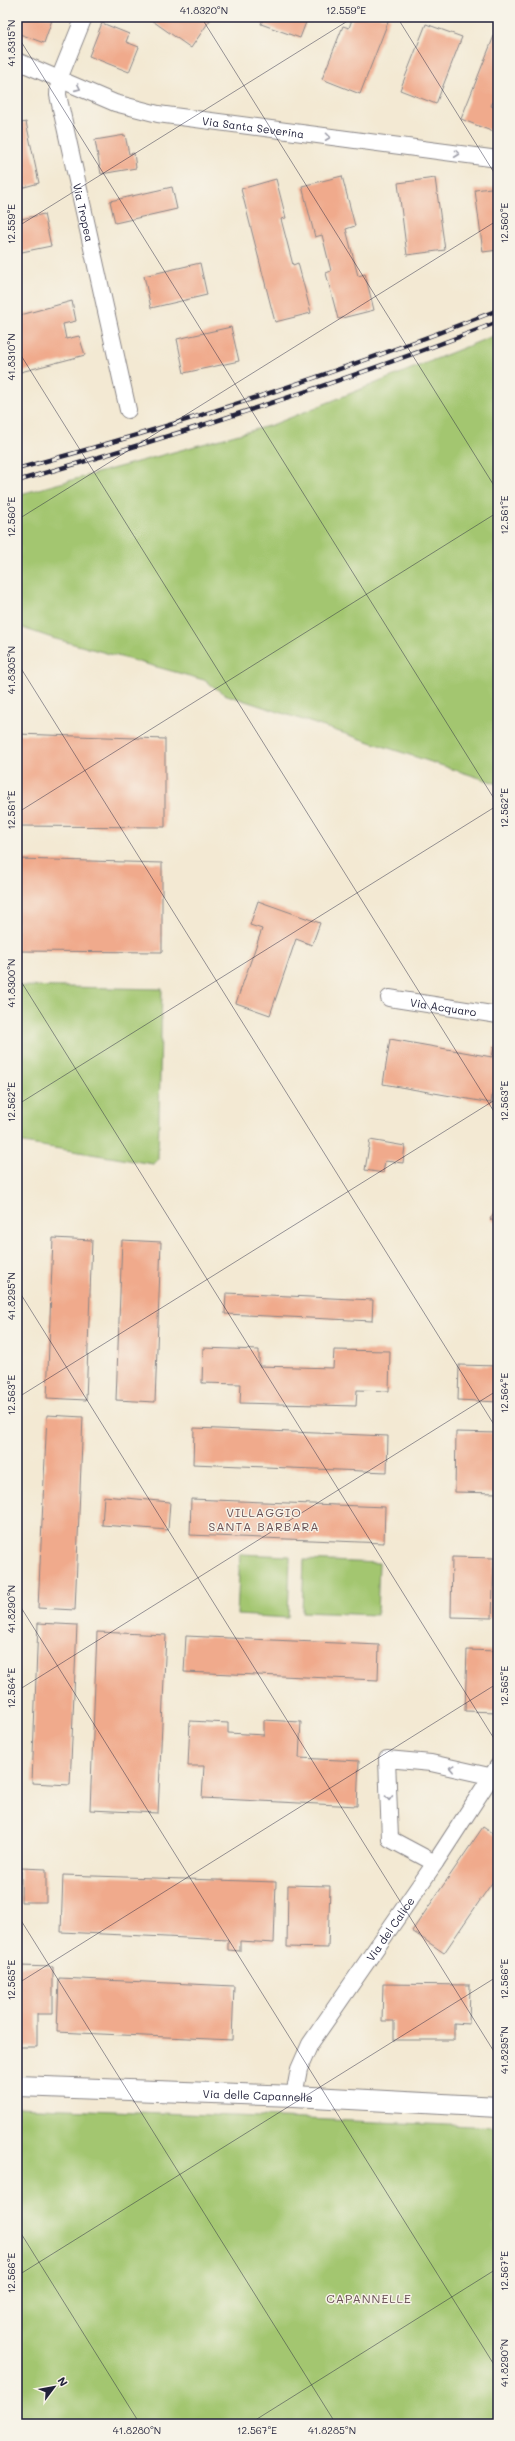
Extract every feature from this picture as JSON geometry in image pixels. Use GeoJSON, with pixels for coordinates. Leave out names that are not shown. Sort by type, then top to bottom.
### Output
{"type":"FeatureCollection","features":[{"type":"Feature","properties":{"kind":"street","name":"Via Tropea"},"geometry":{"type":"LineString","coordinates":[[84,17],[59,79],[61,108],[128,410]]}},
{"type":"Feature","properties":{"kind":"street","name":"Via Santa Severina"},"geometry":{"type":"LineString","coordinates":[[17,61],[115,104],[158,114],[498,159]]}},
{"type":"Feature","properties":{"kind":"street","name":"Via Acquaro"},"geometry":{"type":"LineString","coordinates":[[389,998],[498,1015]]}},
{"type":"Feature","properties":{"kind":"street"},"geometry":{"type":"LineString","coordinates":[[435,1863],[390,1838],[387,1759],[431,1763],[495,1774]]}},
{"type":"Feature","properties":{"kind":"street","name":"Via del Calice"},"geometry":{"type":"LineString","coordinates":[[294,2096],[299,2069],[310,2044],[495,1774]]}},
{"type":"Feature","properties":{"kind":"street","name":"Via delle Capannelle"},"geometry":{"type":"LineString","coordinates":[[17,2086],[294,2096],[498,2107]]}},
{"type":"Feature","properties":{"kind":"green space"},"geometry":{"type":"Polygon","coordinates":[[[498,334],[498,784],[224,694],[204,680],[52,638],[17,626],[17,495],[272,425],[498,334]]]}},
{"type":"Feature","properties":{"kind":"green space"},"geometry":{"type":"Polygon","coordinates":[[[17,986],[162,989],[158,1160],[153,1164],[17,1142],[17,986]]]}},
{"type":"Feature","properties":{"kind":"green space"},"geometry":{"type":"Polygon","coordinates":[[[240,1554],[290,1556],[288,1618],[237,1615],[240,1554]]]}},
{"type":"Feature","properties":{"kind":"green space"},"geometry":{"type":"Polygon","coordinates":[[[304,1560],[379,1563],[377,1615],[302,1612],[304,1560]]]}},
{"type":"Feature","properties":{"kind":"green space"},"geometry":{"type":"Polygon","coordinates":[[[17,2107],[498,2127],[498,2424],[17,2424],[17,2107]]]}},
{"type":"Feature","properties":{"kind":"building"},"geometry":{"type":"Polygon","coordinates":[[[17,17],[53,17],[44,43],[17,33],[17,17]]]}},
{"type":"Feature","properties":{"kind":"building"},"geometry":{"type":"Polygon","coordinates":[[[147,17],[212,17],[191,48],[147,17]]]}},
{"type":"Feature","properties":{"kind":"building"},"geometry":{"type":"Polygon","coordinates":[[[264,17],[308,17],[300,38],[261,24],[264,17]]]}},
{"type":"Feature","properties":{"kind":"building"},"geometry":{"type":"Polygon","coordinates":[[[353,17],[390,17],[360,94],[322,79],[343,26],[349,28],[353,17]]]}},
{"type":"Feature","properties":{"kind":"building"},"geometry":{"type":"Polygon","coordinates":[[[102,23],[129,34],[126,42],[139,47],[129,72],[89,56],[102,23]]]}},
{"type":"Feature","properties":{"kind":"building"},"geometry":{"type":"Polygon","coordinates":[[[426,24],[462,37],[436,104],[400,90],[426,24]]]}},
{"type":"Feature","properties":{"kind":"building"},"geometry":{"type":"Polygon","coordinates":[[[496,31],[498,89],[491,106],[498,109],[496,133],[461,119],[496,31]]]}},
{"type":"Feature","properties":{"kind":"building"},"geometry":{"type":"Polygon","coordinates":[[[26,122],[39,183],[17,189],[17,124],[26,122]]]}},
{"type":"Feature","properties":{"kind":"building"},"geometry":{"type":"Polygon","coordinates":[[[125,135],[129,154],[134,153],[136,168],[101,174],[95,140],[125,135]]]}},
{"type":"Feature","properties":{"kind":"building"},"geometry":{"type":"Polygon","coordinates":[[[342,176],[355,226],[346,229],[358,276],[365,274],[374,310],[338,319],[326,273],[331,271],[322,235],[315,237],[302,186],[342,176]]]}},
{"type":"Feature","properties":{"kind":"building"},"geometry":{"type":"Polygon","coordinates":[[[435,178],[445,250],[407,255],[398,183],[435,178]]]}},
{"type":"Feature","properties":{"kind":"building"},"geometry":{"type":"Polygon","coordinates":[[[276,179],[286,218],[281,219],[293,265],[298,263],[311,313],[275,322],[241,189],[276,179]]]}},
{"type":"Feature","properties":{"kind":"building"},"geometry":{"type":"Polygon","coordinates":[[[172,187],[177,209],[115,223],[110,201],[172,187]]]}},
{"type":"Feature","properties":{"kind":"building"},"geometry":{"type":"Polygon","coordinates":[[[498,187],[498,250],[483,252],[475,190],[498,187]]]}},
{"type":"Feature","properties":{"kind":"building"},"geometry":{"type":"Polygon","coordinates":[[[44,214],[51,246],[17,253],[17,220],[44,214]]]}},
{"type":"Feature","properties":{"kind":"building"},"geometry":{"type":"Polygon","coordinates":[[[200,263],[207,295],[151,308],[144,276],[200,263]]]}},
{"type":"Feature","properties":{"kind":"building"},"geometry":{"type":"Polygon","coordinates":[[[72,301],[76,321],[63,324],[66,339],[79,336],[85,355],[17,373],[17,316],[72,301]]]}},
{"type":"Feature","properties":{"kind":"building"},"geometry":{"type":"Polygon","coordinates":[[[231,327],[239,361],[184,373],[177,339],[231,327]]]}},
{"type":"Feature","properties":{"kind":"building"},"geometry":{"type":"Polygon","coordinates":[[[17,734],[165,739],[165,827],[17,826],[17,734]]]}},
{"type":"Feature","properties":{"kind":"building"},"geometry":{"type":"Polygon","coordinates":[[[17,859],[162,863],[162,952],[17,951],[17,859]]]}},
{"type":"Feature","properties":{"kind":"building"},"geometry":{"type":"Polygon","coordinates":[[[258,901],[320,923],[312,945],[296,939],[270,1015],[236,1003],[262,929],[250,925],[258,901]]]}},
{"type":"Feature","properties":{"kind":"building"},"geometry":{"type":"Polygon","coordinates":[[[390,1039],[492,1057],[494,1047],[498,1048],[498,1091],[493,1090],[491,1103],[383,1084],[390,1039]]]}},
{"type":"Feature","properties":{"kind":"building"},"geometry":{"type":"Polygon","coordinates":[[[370,1140],[405,1146],[403,1163],[385,1161],[383,1173],[365,1170],[370,1140]]]}},
{"type":"Feature","properties":{"kind":"building"},"geometry":{"type":"Polygon","coordinates":[[[498,1206],[498,1224],[490,1219],[498,1206]]]}},
{"type":"Feature","properties":{"kind":"building"},"geometry":{"type":"Polygon","coordinates":[[[53,1238],[92,1240],[86,1400],[47,1398],[53,1238]]]}},
{"type":"Feature","properties":{"kind":"building"},"geometry":{"type":"Polygon","coordinates":[[[122,1240],[161,1242],[155,1402],[116,1400],[122,1240]]]}},
{"type":"Feature","properties":{"kind":"building"},"geometry":{"type":"Polygon","coordinates":[[[226,1293],[373,1300],[372,1321],[225,1314],[226,1293]]]}},
{"type":"Feature","properties":{"kind":"building"},"geometry":{"type":"Polygon","coordinates":[[[203,1348],[259,1350],[259,1366],[333,1368],[334,1350],[390,1351],[389,1391],[357,1390],[356,1406],[240,1403],[241,1384],[202,1383],[203,1348]]]}},
{"type":"Feature","properties":{"kind":"building"},"geometry":{"type":"Polygon","coordinates":[[[459,1365],[498,1366],[498,1402],[458,1400],[459,1365]]]}},
{"type":"Feature","properties":{"kind":"building"},"geometry":{"type":"Polygon","coordinates":[[[47,1415],[83,1417],[75,1610],[38,1608],[47,1415]]]}},
{"type":"Feature","properties":{"kind":"building"},"geometry":{"type":"Polygon","coordinates":[[[194,1428],[388,1436],[387,1472],[193,1464],[194,1428]]]}},
{"type":"Feature","properties":{"kind":"building"},"geometry":{"type":"Polygon","coordinates":[[[456,1432],[498,1433],[497,1493],[455,1492],[456,1432]]]}},
{"type":"Feature","properties":{"kind":"building"},"geometry":{"type":"Polygon","coordinates":[[[104,1496],[170,1502],[168,1530],[102,1525],[104,1496]]]}},
{"type":"Feature","properties":{"kind":"building"},"geometry":{"type":"Polygon","coordinates":[[[191,1499],[385,1507],[384,1543],[190,1535],[191,1499]]]}},
{"type":"Feature","properties":{"kind":"building"},"geometry":{"type":"Polygon","coordinates":[[[452,1557],[494,1558],[492,1618],[451,1617],[452,1557]]]}},
{"type":"Feature","properties":{"kind":"building"},"geometry":{"type":"Polygon","coordinates":[[[38,1623],[77,1625],[70,1785],[32,1783],[38,1623]]]}},
{"type":"Feature","properties":{"kind":"building"},"geometry":{"type":"Polygon","coordinates":[[[97,1632],[166,1635],[158,1813],[90,1810],[97,1632]]]}},
{"type":"Feature","properties":{"kind":"building"},"geometry":{"type":"Polygon","coordinates":[[[186,1636],[379,1645],[378,1680],[184,1672],[186,1636]]]}},
{"type":"Feature","properties":{"kind":"building"},"geometry":{"type":"Polygon","coordinates":[[[467,1650],[498,1651],[498,1712],[465,1711],[467,1650]]]}},
{"type":"Feature","properties":{"kind":"building"},"geometry":{"type":"Polygon","coordinates":[[[264,1720],[301,1722],[299,1758],[359,1761],[357,1806],[202,1798],[204,1766],[188,1766],[190,1721],[228,1723],[228,1733],[264,1735],[264,1720]]]}},
{"type":"Feature","properties":{"kind":"building"},"geometry":{"type":"Polygon","coordinates":[[[483,1827],[498,1837],[498,1874],[444,1953],[412,1931],[483,1827]]]}},
{"type":"Feature","properties":{"kind":"building"},"geometry":{"type":"Polygon","coordinates":[[[21,1868],[46,1869],[46,1902],[21,1902],[21,1868]]]}},
{"type":"Feature","properties":{"kind":"building"},"geometry":{"type":"Polygon","coordinates":[[[63,1875],[276,1882],[274,1943],[240,1941],[240,1951],[228,1950],[228,1940],[61,1932],[63,1875]]]}},
{"type":"Feature","properties":{"kind":"building"},"geometry":{"type":"Polygon","coordinates":[[[288,1885],[330,1886],[328,1948],[287,1947],[288,1885]]]}},
{"type":"Feature","properties":{"kind":"building"},"geometry":{"type":"Polygon","coordinates":[[[17,1943],[20,1943],[20,1966],[53,1967],[53,2014],[37,2014],[37,2047],[17,2047],[17,1943]]]}},
{"type":"Feature","properties":{"kind":"building"},"geometry":{"type":"Polygon","coordinates":[[[59,1978],[234,1986],[232,2040],[57,2032],[59,1978]]]}},
{"type":"Feature","properties":{"kind":"building"},"geometry":{"type":"Polygon","coordinates":[[[383,1984],[470,1985],[469,2024],[454,2023],[454,2040],[394,2040],[394,2021],[382,2021],[383,1984]]]}},
{"type":"Feature","properties":{"kind":"railway"},"geometry":{"type":"LineString","coordinates":[[17,469],[199,416],[260,396],[380,355],[498,310]]}},
{"type":"Feature","properties":{"kind":"railway"},"geometry":{"type":"LineString","coordinates":[[17,481],[139,445],[259,407],[438,345],[498,322]]}},
{"type":"Feature","properties":{"kind":"district","name":"VILLAGGIO SANTA BARBARA"},"geometry":{"type":"Point","coordinates":[264,1519]}},
{"type":"Feature","properties":{"kind":"district","name":"CAPANNELLE"},"geometry":{"type":"Point","coordinates":[369,2298]}}]}
